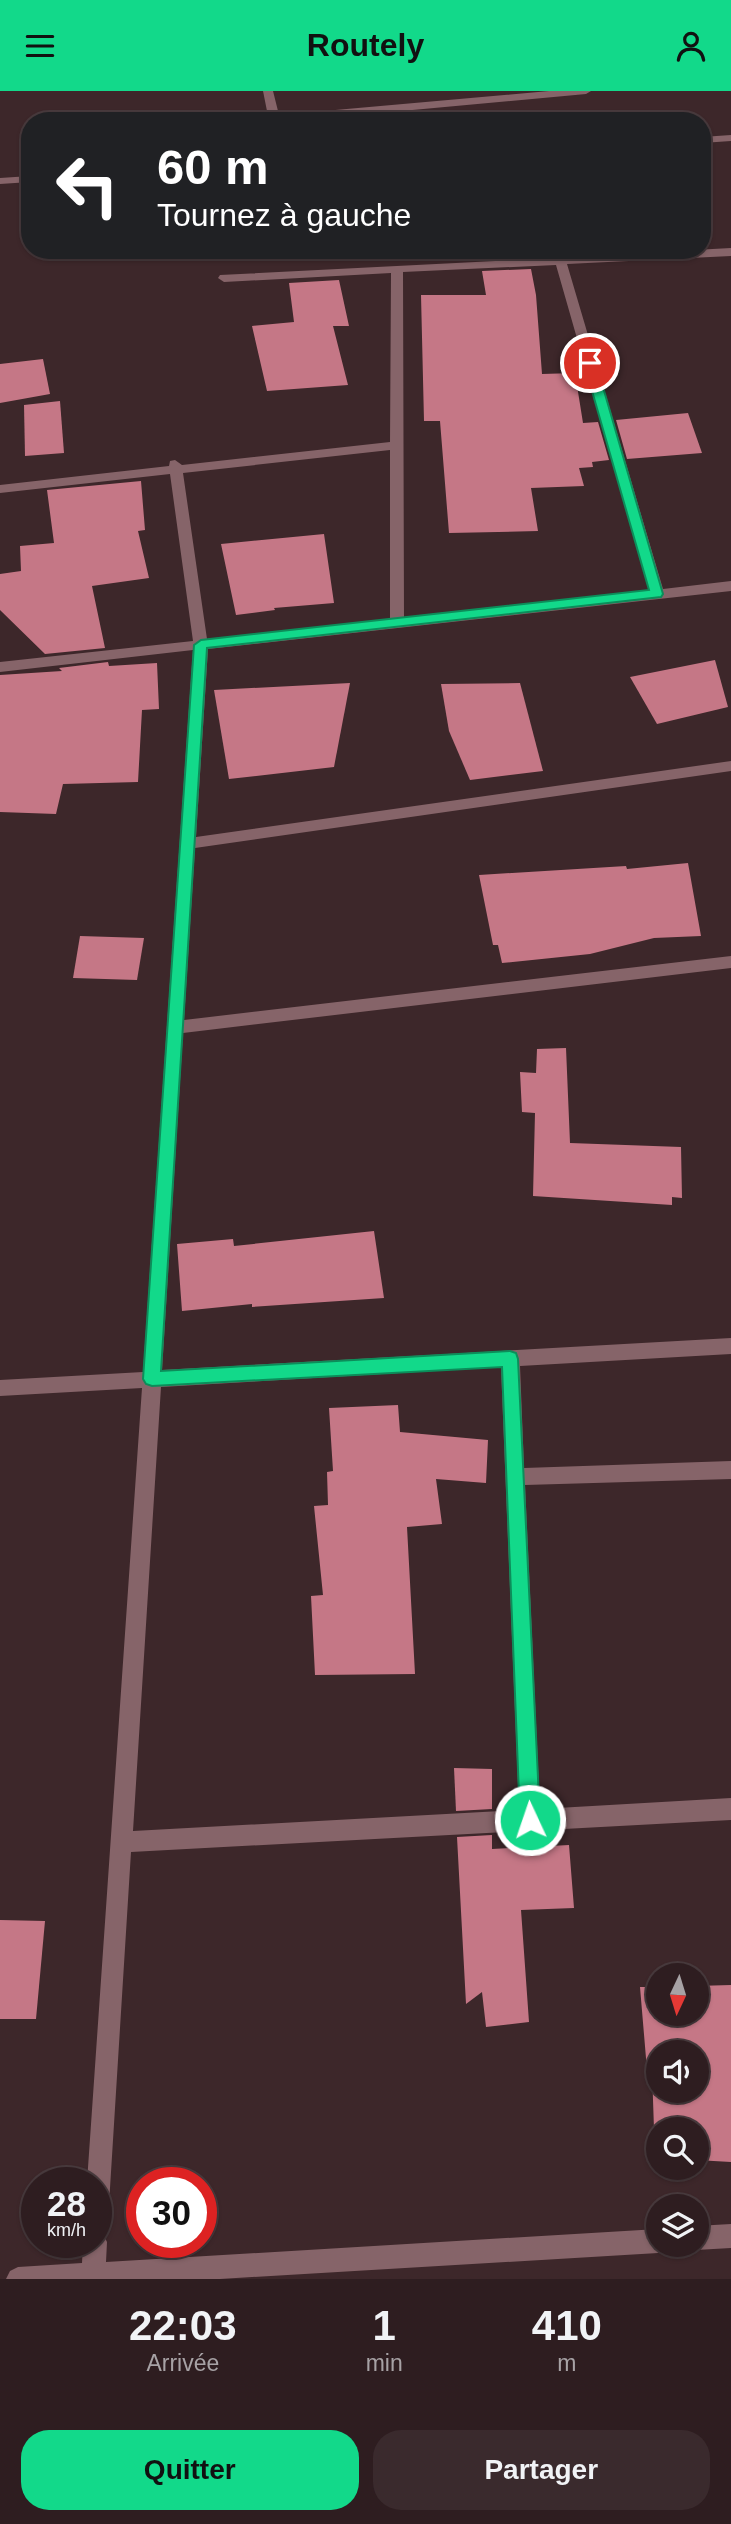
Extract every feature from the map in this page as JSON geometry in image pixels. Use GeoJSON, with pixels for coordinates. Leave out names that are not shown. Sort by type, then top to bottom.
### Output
{"type":"FeatureCollection","features":[{"type":"Feature","properties":{"kind":"street"},"geometry":{"type":"LineString","coordinates":[[268,91],[273,112]]}},
{"type":"Feature","properties":{"kind":"street"},"geometry":{"type":"LineString","coordinates":[[361,112],[586,91]]}},
{"type":"Feature","properties":{"kind":"street"},"geometry":{"type":"LineString","coordinates":[[711,139],[731,138]]}},
{"type":"Feature","properties":{"kind":"street"},"geometry":{"type":"LineString","coordinates":[[0,181],[21,180]]}},
{"type":"Feature","properties":{"kind":"street"},"geometry":{"type":"LineString","coordinates":[[711,252],[731,252]]}},
{"type":"Feature","properties":{"kind":"street"},"geometry":{"type":"LineString","coordinates":[[224,278],[522,259]]}},
{"type":"Feature","properties":{"kind":"street"},"geometry":{"type":"LineString","coordinates":[[560,259],[657,594]]}},
{"type":"Feature","properties":{"kind":"street"},"geometry":{"type":"LineString","coordinates":[[397,269],[397,623]]}},
{"type":"Feature","properties":{"kind":"street"},"geometry":{"type":"LineString","coordinates":[[0,489],[175,467],[397,445]]}},
{"type":"Feature","properties":{"kind":"street"},"geometry":{"type":"LineString","coordinates":[[100,2167],[201,645],[175,467]]}},
{"type":"Feature","properties":{"kind":"street"},"geometry":{"type":"LineString","coordinates":[[0,667],[731,586]]}},
{"type":"Feature","properties":{"kind":"street"},"geometry":{"type":"LineString","coordinates":[[187,844],[731,766]]}},
{"type":"Feature","properties":{"kind":"street"},"geometry":{"type":"LineString","coordinates":[[175,1028],[731,962]]}},
{"type":"Feature","properties":{"kind":"street"},"geometry":{"type":"LineString","coordinates":[[0,1388],[731,1346]]}},
{"type":"Feature","properties":{"kind":"street"},"geometry":{"type":"LineString","coordinates":[[510,1359],[530,1820]]}},
{"type":"Feature","properties":{"kind":"street"},"geometry":{"type":"LineString","coordinates":[[515,1476],[731,1470]]}},
{"type":"Feature","properties":{"kind":"street"},"geometry":{"type":"LineString","coordinates":[[121,1842],[731,1809]]}},
{"type":"Feature","properties":{"kind":"street"},"geometry":{"type":"LineString","coordinates":[[709,2237],[731,2236]]}},
{"type":"Feature","properties":{"kind":"street"},"geometry":{"type":"LineString","coordinates":[[18,2279],[93,2277],[646,2242]]}},
{"type":"Feature","properties":{"kind":"street"},"geometry":{"type":"LineString","coordinates":[[93,2277],[94,2258]]}},
{"type":"Feature","properties":{"kind":"building"},"geometry":{"type":"Polygon","coordinates":[[[531,269],[536,295],[542,374],[575,373],[583,423],[598,422],[609,460],[592,462],[593,467],[579,468],[584,486],[531,488],[538,531],[449,533],[440,421],[424,421],[421,295],[486,295],[482,271],[531,269]]]}},
{"type":"Feature","properties":{"kind":"building"},"geometry":{"type":"Polygon","coordinates":[[[339,280],[349,326],[333,326],[348,385],[267,391],[252,326],[294,322],[289,283],[339,280]]]}},
{"type":"Feature","properties":{"kind":"building"},"geometry":{"type":"Polygon","coordinates":[[[43,359],[50,394],[0,403],[0,364],[43,359]]]}},
{"type":"Feature","properties":{"kind":"building"},"geometry":{"type":"Polygon","coordinates":[[[60,401],[64,453],[25,456],[24,405],[60,401]]]}},
{"type":"Feature","properties":{"kind":"building"},"geometry":{"type":"Polygon","coordinates":[[[688,413],[702,453],[627,459],[616,420],[688,413]]]}},
{"type":"Feature","properties":{"kind":"building"},"geometry":{"type":"Polygon","coordinates":[[[141,481],[145,530],[138,531],[149,578],[92,586],[105,648],[45,654],[0,610],[0,574],[21,571],[20,546],[54,543],[47,490],[141,481]]]}},
{"type":"Feature","properties":{"kind":"building"},"geometry":{"type":"Polygon","coordinates":[[[324,534],[334,603],[274,608],[275,610],[236,615],[221,544],[324,534]]]}},
{"type":"Feature","properties":{"kind":"building"},"geometry":{"type":"Polygon","coordinates":[[[715,660],[728,707],[657,724],[630,677],[715,660]]]}},
{"type":"Feature","properties":{"kind":"building"},"geometry":{"type":"Polygon","coordinates":[[[108,662],[109,666],[157,663],[159,709],[142,710],[138,782],[63,784],[56,814],[0,812],[0,675],[62,671],[59,668],[108,662]]]}},
{"type":"Feature","properties":{"kind":"building"},"geometry":{"type":"Polygon","coordinates":[[[350,683],[334,767],[229,779],[214,690],[350,683]]]}},
{"type":"Feature","properties":{"kind":"building"},"geometry":{"type":"Polygon","coordinates":[[[520,683],[543,771],[470,780],[449,731],[441,684],[520,683]]]}},
{"type":"Feature","properties":{"kind":"building"},"geometry":{"type":"Polygon","coordinates":[[[688,863],[701,936],[654,938],[590,954],[502,963],[498,945],[493,945],[479,875],[626,866],[627,869],[688,863]]]}},
{"type":"Feature","properties":{"kind":"building"},"geometry":{"type":"Polygon","coordinates":[[[80,936],[144,938],[137,980],[73,978],[80,936]]]}},
{"type":"Feature","properties":{"kind":"building"},"geometry":{"type":"Polygon","coordinates":[[[566,1048],[570,1143],[681,1147],[682,1198],[672,1197],[672,1205],[533,1196],[535,1113],[522,1112],[520,1072],[536,1073],[537,1049],[566,1048]]]}},
{"type":"Feature","properties":{"kind":"building"},"geometry":{"type":"Polygon","coordinates":[[[374,1231],[384,1298],[252,1307],[252,1304],[182,1311],[177,1244],[233,1239],[234,1246],[374,1231]]]}},
{"type":"Feature","properties":{"kind":"building"},"geometry":{"type":"Polygon","coordinates":[[[398,1405],[400,1432],[488,1440],[486,1483],[436,1479],[442,1524],[407,1527],[415,1674],[315,1675],[311,1596],[323,1595],[314,1506],[328,1505],[327,1472],[333,1471],[329,1408],[398,1405]]]}},
{"type":"Feature","properties":{"kind":"building"},"geometry":{"type":"Polygon","coordinates":[[[454,1768],[492,1769],[492,1809],[456,1811],[454,1768]]]}},
{"type":"Feature","properties":{"kind":"building"},"geometry":{"type":"Polygon","coordinates":[[[492,1835],[492,1849],[569,1845],[574,1908],[521,1910],[529,2022],[486,2027],[482,1992],[466,2004],[457,1837],[492,1835]]]}},
{"type":"Feature","properties":{"kind":"building"},"geometry":{"type":"Polygon","coordinates":[[[0,1920],[45,1921],[36,2019],[0,2019],[0,1920]]]}},
{"type":"Feature","properties":{"kind":"building"},"geometry":{"type":"Polygon","coordinates":[[[731,1985],[731,2162],[709,2161],[709,2117],[654,2117],[653,2103],[709,2103],[709,2040],[646,2040],[646,2058],[640,1987],[646,1987],[646,2027],[709,2027],[709,1986],[731,1985]]]}},
{"type":"Feature","properties":{"kind":"route"},"geometry":{"type":"LineString","coordinates":[[530,1820],[510,1359],[152,1379],[201,645],[657,594],[590,363]]}}]}
